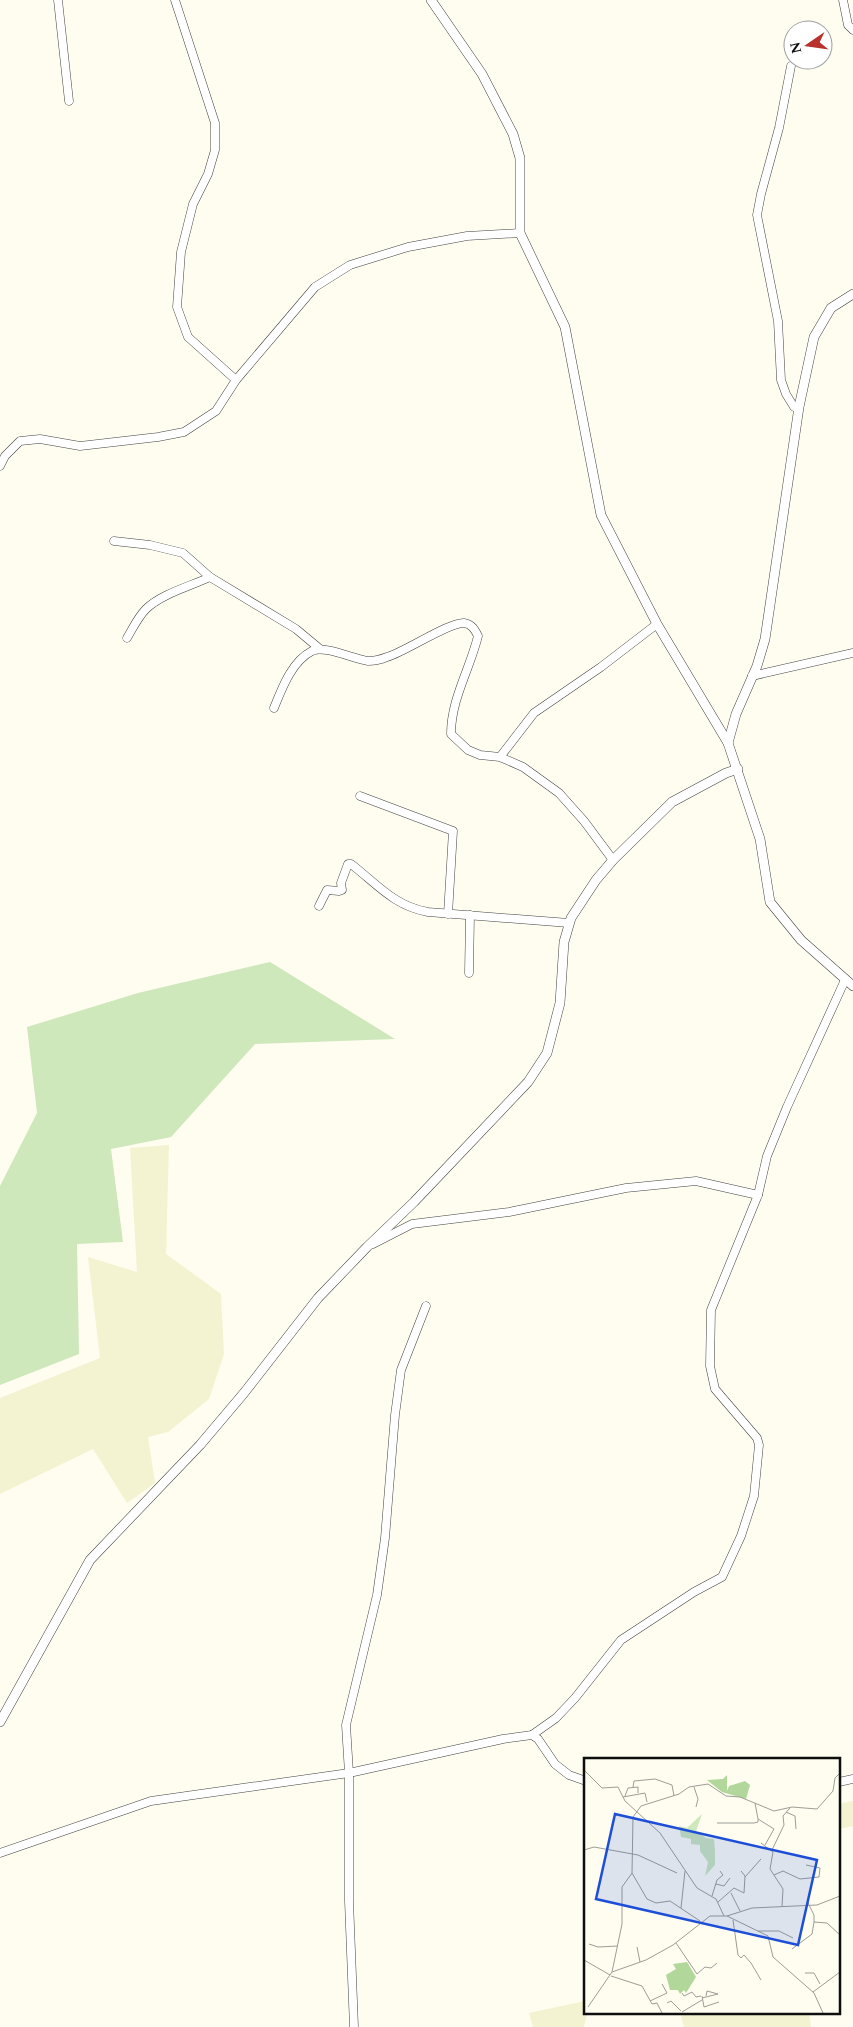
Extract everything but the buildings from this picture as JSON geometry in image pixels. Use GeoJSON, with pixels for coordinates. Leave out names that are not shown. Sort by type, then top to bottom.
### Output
{"type":"FeatureCollection","features":[{"type":"Feature","properties":{"kind":"street"},"geometry":{"type":"LineString","coordinates":[[58,0],[69,100]]}},
{"type":"Feature","properties":{"kind":"street"},"geometry":{"type":"LineString","coordinates":[[175,0],[215,123],[215,150],[208,174],[194,204],[180,252],[177,307],[188,337],[236,380]]}},
{"type":"Feature","properties":{"kind":"street"},"geometry":{"type":"LineString","coordinates":[[0,1853],[151,1801],[349,1774],[503,1738],[532,1735],[556,1718],[576,1698],[621,1640],[694,1592],[722,1578],[742,1536],[754,1496],[759,1445],[757,1438],[715,1389],[710,1366],[711,1310],[758,1195],[770,1148],[849,983],[801,940],[770,902],[760,839],[728,743],[657,624],[601,516],[565,327],[520,233],[520,158],[513,134],[482,74],[432,0]]}},
{"type":"Feature","properties":{"kind":"street"},"geometry":{"type":"LineString","coordinates":[[843,0],[848,25],[853,30]]}},
{"type":"Feature","properties":{"kind":"street"},"geometry":{"type":"LineString","coordinates":[[790,70],[779,128],[757,215],[778,321],[782,380],[786,394],[794,407],[799,407]]}},
{"type":"Feature","properties":{"kind":"street"},"geometry":{"type":"LineString","coordinates":[[0,466],[3,455],[20,441],[40,439],[80,446],[158,438],[184,432],[216,411],[236,380],[315,287],[350,264],[408,247],[467,236],[520,233]]}},
{"type":"Feature","properties":{"kind":"street"},"geometry":{"type":"LineString","coordinates":[[728,743],[739,706],[757,666],[765,639],[799,407],[814,337],[831,308],[853,294]]}},
{"type":"Feature","properties":{"kind":"street"},"geometry":{"type":"LineString","coordinates":[[114,541],[150,545],[183,553],[210,577],[296,628],[320,649]]}},
{"type":"Feature","properties":{"kind":"street"},"geometry":{"type":"LineString","coordinates":[[127,638],[138,619],[148,607],[163,598],[210,577]]}},
{"type":"Feature","properties":{"kind":"street"},"geometry":{"type":"LineString","coordinates":[[274,708],[286,680],[295,667],[312,651],[320,649],[370,661],[388,657],[452,626],[464,623],[472,626],[478,636],[474,654],[457,696],[451,719],[451,734],[468,750],[480,755],[500,757],[523,767],[559,793],[584,821],[613,860]]}},
{"type":"Feature","properties":{"kind":"street"},"geometry":{"type":"LineString","coordinates":[[500,757],[534,713],[601,667],[657,624]]}},
{"type":"Feature","properties":{"kind":"street"},"geometry":{"type":"LineString","coordinates":[[752,676],[853,653]]}},
{"type":"Feature","properties":{"kind":"street"},"geometry":{"type":"LineString","coordinates":[[0,1722],[90,1560],[200,1445],[244,1394],[318,1298],[414,1202],[521,1089],[548,1053],[560,1003],[564,942],[571,918],[596,880],[613,860],[672,802],[726,773],[738,769]]}},
{"type":"Feature","properties":{"kind":"street"},"geometry":{"type":"LineString","coordinates":[[360,796],[453,831],[448,914]]}},
{"type":"Feature","properties":{"kind":"street"},"geometry":{"type":"LineString","coordinates":[[319,906],[327,890],[342,890],[341,883],[348,864],[351,864],[394,900],[410,909],[470,916],[570,923]]}},
{"type":"Feature","properties":{"kind":"street"},"geometry":{"type":"LineString","coordinates":[[469,973],[470,916]]}},
{"type":"Feature","properties":{"kind":"street"},"geometry":{"type":"LineString","coordinates":[[367,1247],[412,1224],[509,1212],[626,1188],[696,1181],[758,1195]]}},
{"type":"Feature","properties":{"kind":"street"},"geometry":{"type":"LineString","coordinates":[[354,2027],[349,1901],[349,1774],[346,1725],[377,1595],[384,1538],[394,1415],[401,1370],[426,1306]]}},
{"type":"Feature","properties":{"kind":"street"},"geometry":{"type":"LineString","coordinates":[[532,1735],[538,1739],[555,1764],[569,1775],[584,1779]]}},
{"type":"Feature","properties":{"kind":"street"},"geometry":{"type":"LineString","coordinates":[[840,1782],[853,1779]]}},
{"type":"Feature","properties":{"kind":"green space"},"geometry":{"type":"Polygon","coordinates":[[[270,962],[395,1039],[255,1044],[171,1137],[111,1149],[123,1242],[77,1244],[79,1354],[0,1385],[0,1186],[37,1113],[27,1027],[138,993],[270,962]]]}},
{"type":"Feature","properties":{"kind":"green space"},"geometry":{"type":"Polygon","coordinates":[[[169,1145],[166,1254],[221,1294],[224,1354],[209,1399],[168,1432],[148,1437],[155,1483],[127,1503],[93,1449],[0,1494],[0,1398],[100,1358],[88,1257],[137,1272],[130,1148],[169,1145]]]}},
{"type":"Feature","properties":{"kind":"green space"},"geometry":{"type":"Polygon","coordinates":[[[853,1801],[853,1826],[840,1829],[840,1804],[853,1801]]]}},
{"type":"Feature","properties":{"kind":"green space"},"geometry":{"type":"Polygon","coordinates":[[[584,2001],[584,2014],[587,2014],[584,2027],[533,2027],[529,2013],[584,2001]]]}},
{"type":"Feature","properties":{"kind":"green space"},"geometry":{"type":"Polygon","coordinates":[[[680,2014],[809,2014],[811,2027],[684,2027],[680,2014]]]}}]}
